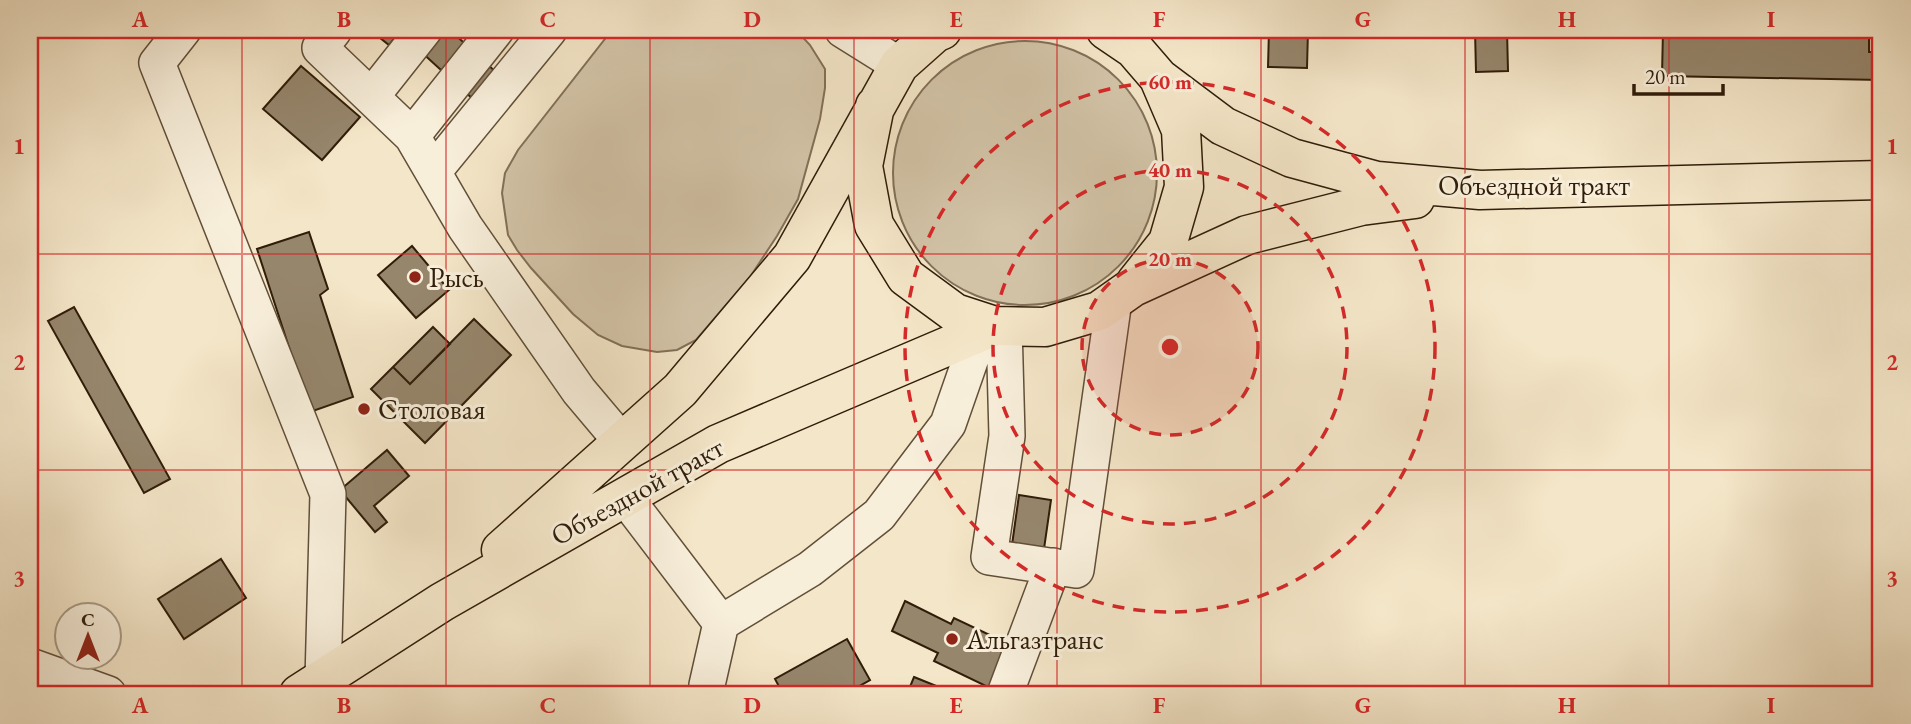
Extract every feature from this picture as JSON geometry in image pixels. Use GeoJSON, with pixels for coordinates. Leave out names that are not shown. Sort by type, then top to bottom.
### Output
{"type":"FeatureCollection","features":[{"type":"Feature","properties":{"kind":"highway"},"geometry":{"type":"LineString","coordinates":[[442,602],[680,390],[792,257],[900,65],[935,33],[942,30]]}},
{"type":"Feature","properties":{"kind":"highway","name":"Объездной тракт"},"geometry":{"type":"LineString","coordinates":[[1106,30],[1133,49],[1159,78],[1223,126],[1292,158],[1377,181],[1480,190],[1881,180]]}},
{"type":"Feature","properties":{"kind":"highway"},"geometry":{"type":"LineString","coordinates":[[1124,293],[1168,242],[1184,187],[1181,130],[1159,78]]}},
{"type":"Feature","properties":{"kind":"highway"},"geometry":{"type":"LineString","coordinates":[[875,106],[863,166],[874,225],[906,277],[955,313],[993,328],[1045,327],[1099,311],[1124,293],[1247,235],[1361,206],[1480,190]]}},
{"type":"Feature","properties":{"kind":"highway","name":"Объездной тракт"},"geometry":{"type":"LineString","coordinates":[[311,687],[442,602],[718,444],[993,328]]}},
{"type":"Feature","properties":{"kind":"lane"},"geometry":{"type":"LineString","coordinates":[[183,30],[157,63],[328,494],[311,687]]}},
{"type":"Feature","properties":{"kind":"lane"},"geometry":{"type":"LineString","coordinates":[[334,30],[320,48],[412,136],[465,227],[572,380],[622,442]]}},
{"type":"Feature","properties":{"kind":"lane"},"geometry":{"type":"LineString","coordinates":[[372,97],[424,30]]}},
{"type":"Feature","properties":{"kind":"lane"},"geometry":{"type":"LineString","coordinates":[[412,136],[496,30]]}},
{"type":"Feature","properties":{"kind":"lane"},"geometry":{"type":"LineString","coordinates":[[433,172],[549,30]]}},
{"type":"Feature","properties":{"kind":"lane"},"geometry":{"type":"LineString","coordinates":[[843,30],[900,65]]}},
{"type":"Feature","properties":{"kind":"lane"},"geometry":{"type":"LineString","coordinates":[[993,328],[1007,436],[989,557],[1076,570],[1124,293]]}},
{"type":"Feature","properties":{"kind":"lane"},"geometry":{"type":"LineString","coordinates":[[706,694],[721,623],[810,569],[879,516],[948,424],[993,328]]}},
{"type":"Feature","properties":{"kind":"lane"},"geometry":{"type":"LineString","coordinates":[[625,497],[721,623]]}},
{"type":"Feature","properties":{"kind":"lane"},"geometry":{"type":"LineString","coordinates":[[1005,694],[1053,566]]}},
{"type":"Feature","properties":{"kind":"lane"},"geometry":{"type":"LineString","coordinates":[[30,666],[108,694]]}},
{"type":"Feature","properties":{"kind":"shaded area"},"geometry":{"type":"Polygon","coordinates":[[[612,30],[796,30],[810,45],[825,69],[820,119],[798,199],[750,277],[696,340],[677,350],[657,352],[622,346],[598,335],[573,314],[531,268],[508,235],[502,193],[505,173],[518,150],[612,30]]]}},
{"type":"Feature","properties":{"kind":"shaded area"},"geometry":{"type":"Polygon","coordinates":[[[1025,41],[1076,51],[1109,71],[1127,89],[1147,122],[1157,173],[1147,224],[1127,257],[1109,275],[1076,295],[1025,305],[974,295],[941,275],[923,257],[903,224],[893,173],[903,122],[923,89],[941,71],[974,51],[1025,41]]]}},
{"type":"Feature","properties":{"kind":"building"},"geometry":{"type":"Polygon","coordinates":[[[370,30],[401,30],[389,45],[370,30]]]}},
{"type":"Feature","properties":{"kind":"building"},"geometry":{"type":"Polygon","coordinates":[[[438,30],[450,30],[498,74],[474,100],[419,50],[438,30]]]}},
{"type":"Feature","properties":{"kind":"building"},"geometry":{"type":"Polygon","coordinates":[[[1269,30],[1308,30],[1307,68],[1268,67],[1269,30]]]}},
{"type":"Feature","properties":{"kind":"building"},"geometry":{"type":"Polygon","coordinates":[[[1475,30],[1507,30],[1508,71],[1476,72],[1475,30]]]}},
{"type":"Feature","properties":{"kind":"building"},"geometry":{"type":"Polygon","coordinates":[[[1663,30],[1869,30],[1869,52],[1881,52],[1881,80],[1662,76],[1663,30]]]}},
{"type":"Feature","properties":{"kind":"building"},"geometry":{"type":"Polygon","coordinates":[[[301,66],[360,117],[322,160],[263,109],[301,66]]]}},
{"type":"Feature","properties":{"kind":"building"},"geometry":{"type":"Polygon","coordinates":[[[309,232],[328,289],[320,295],[353,397],[310,412],[257,249],[309,232]]]}},
{"type":"Feature","properties":{"kind":"building"},"geometry":{"type":"Polygon","coordinates":[[[412,246],[449,290],[416,318],[378,275],[412,246]]]}},
{"type":"Feature","properties":{"kind":"building"},"geometry":{"type":"Polygon","coordinates":[[[74,307],[170,479],[144,493],[48,321],[74,307]]]}},
{"type":"Feature","properties":{"kind":"building"},"geometry":{"type":"Polygon","coordinates":[[[474,319],[511,355],[425,443],[371,389],[393,367],[410,384],[474,319]]]}},
{"type":"Feature","properties":{"kind":"building"},"geometry":{"type":"Polygon","coordinates":[[[433,327],[450,344],[410,384],[393,367],[433,327]]]}},
{"type":"Feature","properties":{"kind":"building"},"geometry":{"type":"Polygon","coordinates":[[[387,450],[409,476],[374,506],[387,522],[375,532],[340,490],[387,450]]]}},
{"type":"Feature","properties":{"kind":"building"},"geometry":{"type":"Polygon","coordinates":[[[1019,495],[1051,500],[1043,556],[1011,552],[1019,495]]]}},
{"type":"Feature","properties":{"kind":"building"},"geometry":{"type":"Polygon","coordinates":[[[221,559],[246,598],[184,639],[158,599],[221,559]]]}},
{"type":"Feature","properties":{"kind":"building","name":"Альгазтранс"},"geometry":{"type":"Polygon","coordinates":[[[905,601],[951,624],[954,618],[1013,646],[992,689],[934,661],[938,653],[892,631],[905,601]]]}},
{"type":"Feature","properties":{"kind":"building"},"geometry":{"type":"Polygon","coordinates":[[[847,639],[870,680],[845,694],[783,694],[775,679],[847,639]]]}},
{"type":"Feature","properties":{"kind":"building"},"geometry":{"type":"Polygon","coordinates":[[[914,677],[956,694],[907,694],[914,677]]]}},
{"type":"Feature","properties":{"kind":"place","name":"Рысь"},"geometry":{"type":"Point","coordinates":[415,277]}},
{"type":"Feature","properties":{"kind":"place","name":"Столовая"},"geometry":{"type":"Point","coordinates":[364,409]}},
{"type":"Feature","properties":{"kind":"place","name":"Альгазтранс"},"geometry":{"type":"Point","coordinates":[952,639]}}]}
